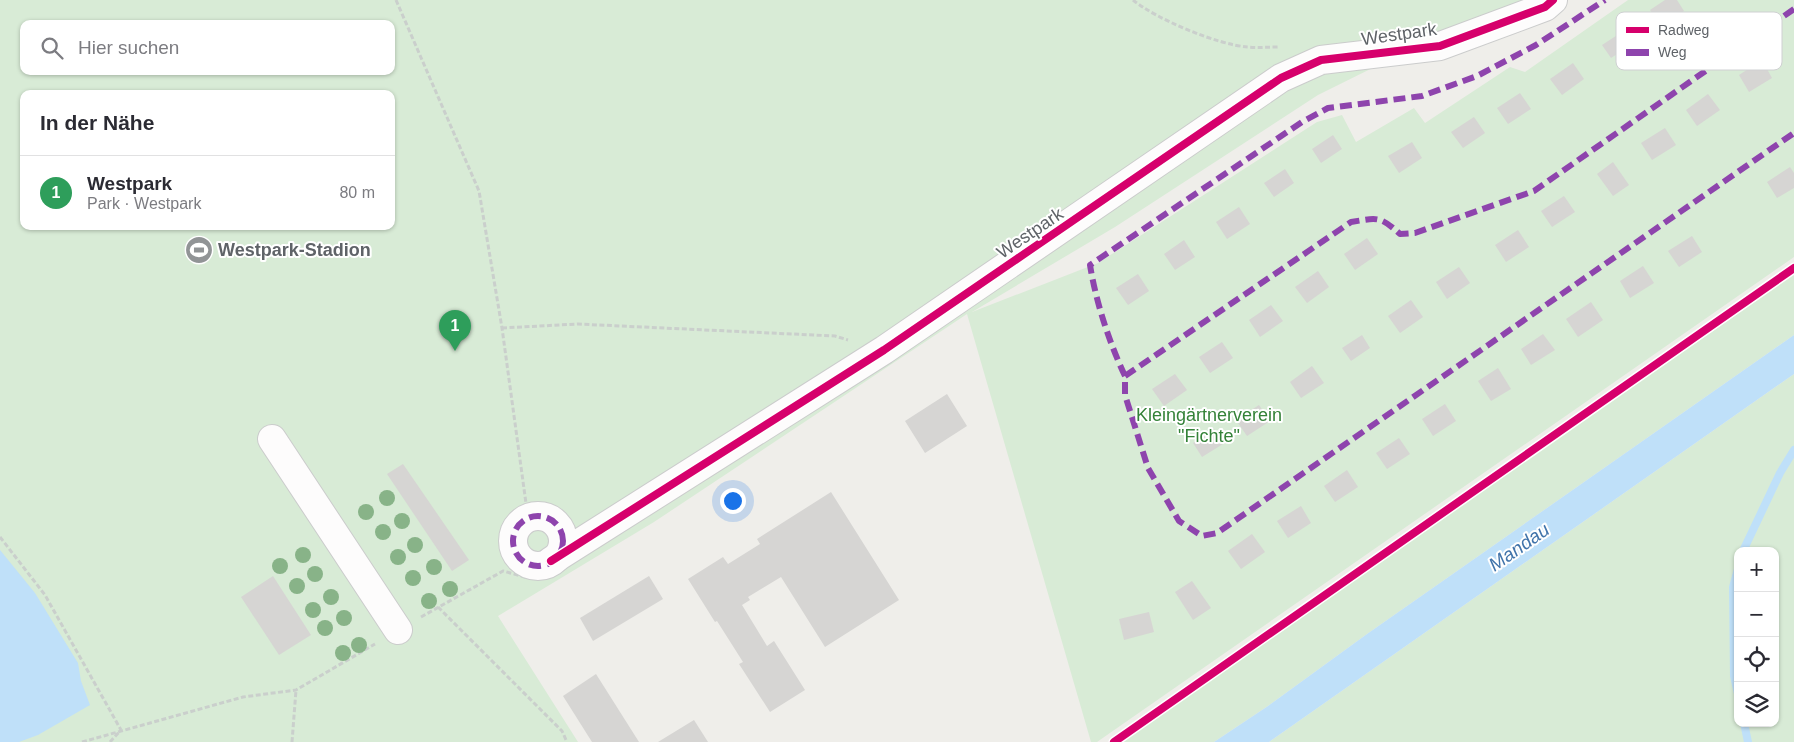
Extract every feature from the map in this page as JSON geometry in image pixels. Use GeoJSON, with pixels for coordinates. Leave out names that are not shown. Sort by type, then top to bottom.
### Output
{"type":"FeatureCollection","features":[{"type":"Feature","properties":{"kind":"street","name":"Westpark"},"geometry":{"type":"LineString","coordinates":[[528,518],[516,529],[513,536],[516,552],[528,563],[543,565],[884,350],[1282,78],[1321,60],[1440,46],[1545,7],[1553,0]]}},
{"type":"Feature","properties":{"kind":"street"},"geometry":{"type":"LineString","coordinates":[[272,439],[398,630]]}},
{"type":"Feature","properties":{"kind":"street"},"geometry":{"type":"LineString","coordinates":[[528,518],[536,516],[551,520],[561,533],[561,549],[551,561]]}},
{"type":"Feature","properties":{"kind":"path"},"geometry":{"type":"LineString","coordinates":[[396,0],[479,191],[502,328],[528,518]]}},
{"type":"Feature","properties":{"kind":"path"},"geometry":{"type":"LineString","coordinates":[[1134,0],[1143,8],[1202,36],[1247,48],[1286,47]]}},
{"type":"Feature","properties":{"kind":"path"},"geometry":{"type":"LineString","coordinates":[[502,328],[578,324],[835,336],[884,350]]}},
{"type":"Feature","properties":{"kind":"path"},"geometry":{"type":"LineString","coordinates":[[0,537],[45,595],[121,730]]}},
{"type":"Feature","properties":{"kind":"path"},"geometry":{"type":"LineString","coordinates":[[82,742],[243,697],[296,690],[503,571],[525,577],[551,561]]}},
{"type":"Feature","properties":{"kind":"path"},"geometry":{"type":"LineString","coordinates":[[438,607],[562,731],[567,742]]}},
{"type":"Feature","properties":{"kind":"path"},"geometry":{"type":"LineString","coordinates":[[292,742],[296,690]]}},
{"type":"Feature","properties":{"kind":"path"},"geometry":{"type":"LineString","coordinates":[[110,742],[121,730]]}},
{"type":"Feature","properties":{"kind":"green space","name":"Kleingärtnerverein \"Fichte\""},"geometry":{"type":"Polygon","coordinates":[[[0,0],[1535,0],[1437,36],[1318,95],[1115,227],[972,312],[1098,263],[1317,122],[1342,115],[1356,142],[1414,108],[1425,123],[1510,67],[1525,72],[1628,0],[1794,0],[1794,257],[1097,742],[1091,742],[967,314],[654,522],[498,616],[578,742],[0,742],[0,0]]]}},
{"type":"Feature","properties":{"kind":"green space"},"geometry":{"type":"Polygon","coordinates":[[[1794,275],[1794,335],[1367,634],[1268,706],[1214,742],[1119,742],[1794,275]]]}},
{"type":"Feature","properties":{"kind":"green space"},"geometry":{"type":"Polygon","coordinates":[[[1794,374],[1794,742],[1269,742],[1794,374]]]}},
{"type":"Feature","properties":{"kind":"water","name":"Mandau"},"geometry":{"type":"Polygon","coordinates":[[[1794,335],[1794,374],[1269,742],[1214,742],[1268,706],[1367,634],[1794,335]]]}},
{"type":"Feature","properties":{"kind":"water"},"geometry":{"type":"Polygon","coordinates":[[[0,550],[35,593],[78,663],[81,681],[90,705],[38,735],[19,742],[0,742],[0,550]]]}},
{"type":"Feature","properties":{"kind":"building"},"geometry":{"type":"Polygon","coordinates":[[[1665,0],[1677,0],[1684,11],[1651,12],[1650,10],[1665,0]]]}},
{"type":"Feature","properties":{"kind":"building"},"geometry":{"type":"Polygon","coordinates":[[[1616,36],[1616,55],[1611,58],[1602,45],[1616,36]]]}},
{"type":"Feature","properties":{"kind":"building"},"geometry":{"type":"Polygon","coordinates":[[[1573,63],[1584,79],[1562,95],[1550,79],[1573,63]]]}},
{"type":"Feature","properties":{"kind":"building"},"geometry":{"type":"Polygon","coordinates":[[[1747,70],[1768,70],[1772,78],[1749,92],[1739,75],[1747,70]]]}},
{"type":"Feature","properties":{"kind":"building"},"geometry":{"type":"Polygon","coordinates":[[[1520,93],[1531,109],[1508,124],[1497,108],[1520,93]]]}},
{"type":"Feature","properties":{"kind":"building"},"geometry":{"type":"Polygon","coordinates":[[[1708,94],[1720,110],[1697,126],[1686,110],[1708,94]]]}},
{"type":"Feature","properties":{"kind":"building"},"geometry":{"type":"Polygon","coordinates":[[[1474,117],[1485,133],[1463,148],[1451,132],[1474,117]]]}},
{"type":"Feature","properties":{"kind":"building"},"geometry":{"type":"Polygon","coordinates":[[[1665,128],[1676,145],[1652,160],[1641,143],[1665,128]]]}},
{"type":"Feature","properties":{"kind":"building"},"geometry":{"type":"Polygon","coordinates":[[[1333,135],[1342,149],[1321,163],[1312,149],[1333,135]]]}},
{"type":"Feature","properties":{"kind":"building"},"geometry":{"type":"Polygon","coordinates":[[[1412,142],[1422,158],[1399,173],[1388,156],[1412,142]]]}},
{"type":"Feature","properties":{"kind":"building"},"geometry":{"type":"Polygon","coordinates":[[[1613,162],[1629,185],[1613,196],[1597,174],[1613,162]]]}},
{"type":"Feature","properties":{"kind":"building"},"geometry":{"type":"Polygon","coordinates":[[[1790,167],[1794,173],[1794,188],[1777,198],[1767,182],[1790,167]]]}},
{"type":"Feature","properties":{"kind":"building"},"geometry":{"type":"Polygon","coordinates":[[[1285,169],[1294,183],[1274,197],[1264,183],[1285,169]]]}},
{"type":"Feature","properties":{"kind":"building"},"geometry":{"type":"Polygon","coordinates":[[[1564,196],[1575,212],[1552,227],[1541,211],[1564,196]]]}},
{"type":"Feature","properties":{"kind":"building"},"geometry":{"type":"Polygon","coordinates":[[[1239,207],[1250,224],[1227,239],[1216,222],[1239,207]]]}},
{"type":"Feature","properties":{"kind":"building"},"geometry":{"type":"Polygon","coordinates":[[[1518,230],[1529,247],[1506,262],[1495,245],[1518,230]]]}},
{"type":"Feature","properties":{"kind":"building"},"geometry":{"type":"Polygon","coordinates":[[[1692,236],[1702,252],[1679,267],[1668,251],[1692,236]]]}},
{"type":"Feature","properties":{"kind":"building"},"geometry":{"type":"Polygon","coordinates":[[[1367,238],[1378,254],[1355,270],[1344,254],[1367,238]]]}},
{"type":"Feature","properties":{"kind":"building"},"geometry":{"type":"Polygon","coordinates":[[[1184,240],[1195,257],[1175,270],[1164,254],[1184,240]]]}},
{"type":"Feature","properties":{"kind":"building"},"geometry":{"type":"Polygon","coordinates":[[[1643,266],[1654,283],[1630,298],[1620,281],[1643,266]]]}},
{"type":"Feature","properties":{"kind":"building"},"geometry":{"type":"Polygon","coordinates":[[[1459,267],[1470,283],[1447,299],[1436,282],[1459,267]]]}},
{"type":"Feature","properties":{"kind":"building"},"geometry":{"type":"Polygon","coordinates":[[[1318,271],[1329,287],[1307,303],[1295,287],[1318,271]]]}},
{"type":"Feature","properties":{"kind":"building"},"geometry":{"type":"Polygon","coordinates":[[[1138,274],[1149,291],[1128,305],[1116,288],[1138,274]]]}},
{"type":"Feature","properties":{"kind":"building"},"geometry":{"type":"Polygon","coordinates":[[[1411,300],[1423,317],[1400,333],[1388,316],[1411,300]]]}},
{"type":"Feature","properties":{"kind":"building"},"geometry":{"type":"Polygon","coordinates":[[[1591,302],[1603,320],[1578,337],[1566,319],[1591,302]]]}},
{"type":"Feature","properties":{"kind":"building"},"geometry":{"type":"Polygon","coordinates":[[[1271,305],[1283,321],[1260,337],[1249,320],[1271,305]]]}},
{"type":"Feature","properties":{"kind":"building"},"geometry":{"type":"Polygon","coordinates":[[[1543,334],[1555,350],[1531,365],[1521,349],[1543,334]]]}},
{"type":"Feature","properties":{"kind":"building"},"geometry":{"type":"Polygon","coordinates":[[[1362,335],[1370,348],[1351,361],[1342,348],[1362,335]]]}},
{"type":"Feature","properties":{"kind":"building"},"geometry":{"type":"Polygon","coordinates":[[[1222,342],[1233,358],[1210,373],[1199,357],[1222,342]]]}},
{"type":"Feature","properties":{"kind":"building"},"geometry":{"type":"Polygon","coordinates":[[[1312,366],[1324,383],[1301,398],[1290,382],[1312,366]]]}},
{"type":"Feature","properties":{"kind":"building"},"geometry":{"type":"Polygon","coordinates":[[[1498,368],[1511,389],[1491,401],[1478,381],[1498,368]]]}},
{"type":"Feature","properties":{"kind":"building"},"geometry":{"type":"Polygon","coordinates":[[[1175,374],[1187,390],[1164,406],[1152,389],[1175,374]]]}},
{"type":"Feature","properties":{"kind":"building"},"geometry":{"type":"Polygon","coordinates":[[[947,394],[967,426],[925,453],[905,421],[947,394]]]}},
{"type":"Feature","properties":{"kind":"building"},"geometry":{"type":"Polygon","coordinates":[[[1445,404],[1456,421],[1433,436],[1422,419],[1445,404]]]}},
{"type":"Feature","properties":{"kind":"building"},"geometry":{"type":"Polygon","coordinates":[[[1259,405],[1270,421],[1247,436],[1236,420],[1259,405]]]}},
{"type":"Feature","properties":{"kind":"building"},"geometry":{"type":"Polygon","coordinates":[[[1214,429],[1223,444],[1202,457],[1193,443],[1214,429]]]}},
{"type":"Feature","properties":{"kind":"building"},"geometry":{"type":"Polygon","coordinates":[[[1399,438],[1410,454],[1387,469],[1376,453],[1399,438]]]}},
{"type":"Feature","properties":{"kind":"building"},"geometry":{"type":"Polygon","coordinates":[[[403,464],[469,560],[452,571],[387,474],[403,464]]]}},
{"type":"Feature","properties":{"kind":"building"},"geometry":{"type":"Polygon","coordinates":[[[1347,470],[1358,487],[1335,502],[1324,486],[1347,470]]]}},
{"type":"Feature","properties":{"kind":"building"},"geometry":{"type":"Polygon","coordinates":[[[831,492],[899,600],[825,647],[781,577],[748,597],[750,600],[742,605],[767,646],[774,641],[805,690],[770,712],[739,664],[743,662],[688,579],[723,557],[728,564],[760,544],[757,539],[831,492]]]}},
{"type":"Feature","properties":{"kind":"building"},"geometry":{"type":"Polygon","coordinates":[[[1301,506],[1311,523],[1288,538],[1277,521],[1301,506]]]}},
{"type":"Feature","properties":{"kind":"building"},"geometry":{"type":"Polygon","coordinates":[[[1252,534],[1265,552],[1241,569],[1228,551],[1252,534]]]}},
{"type":"Feature","properties":{"kind":"building"},"geometry":{"type":"Polygon","coordinates":[[[273,576],[311,635],[279,655],[241,597],[273,576]]]}},
{"type":"Feature","properties":{"kind":"building"},"geometry":{"type":"Polygon","coordinates":[[[649,576],[663,599],[593,641],[580,618],[649,576]]]}},
{"type":"Feature","properties":{"kind":"building"},"geometry":{"type":"Polygon","coordinates":[[[1192,581],[1211,608],[1193,620],[1175,592],[1192,581]]]}},
{"type":"Feature","properties":{"kind":"building"},"geometry":{"type":"Polygon","coordinates":[[[1149,612],[1154,632],[1124,640],[1119,619],[1149,612]]]}},
{"type":"Feature","properties":{"kind":"building"},"geometry":{"type":"Polygon","coordinates":[[[596,674],[639,742],[592,742],[563,696],[596,674]]]}},
{"type":"Feature","properties":{"kind":"building"},"geometry":{"type":"Polygon","coordinates":[[[694,720],[708,742],[658,742],[694,720]]]}},
{"type":"Feature","properties":{"kind":"waterway"},"geometry":{"type":"LineString","coordinates":[[1745,547],[1780,473],[1794,450]]}},
{"type":"Feature","properties":{"kind":"waterway"},"geometry":{"type":"LineString","coordinates":[[1734,583],[1735,682]]}},
{"type":"Feature","properties":{"kind":"waterway"},"geometry":{"type":"LineString","coordinates":[[1745,727],[1748,742]]}},
{"type":"Feature","properties":{"kind":"marked path"},"geometry":{"type":"LineString","coordinates":[[1125,376],[1104,322],[1090,265],[1302,122],[1328,108],[1422,96],[1477,76],[1536,45],[1605,0]]}},
{"type":"Feature","properties":{"kind":"marked path"},"geometry":{"type":"LineString","coordinates":[[1782,17],[1794,9]]}},
{"type":"Feature","properties":{"kind":"marked path"},"geometry":{"type":"LineString","coordinates":[[1707,70],[1534,191],[1415,233],[1400,234],[1377,219],[1351,222],[1125,376],[1125,395],[1148,468],[1179,521],[1202,536],[1217,533],[1794,133]]}},
{"type":"Feature","properties":{"kind":"marked path"},"geometry":{"type":"LineString","coordinates":[[538,516],[547,518],[558,527],[563,541],[561,550],[552,561],[538,566],[529,564],[518,555],[513,541],[515,532],[524,521],[538,516]]}},
{"type":"Feature","properties":{"kind":"cycle path"},"geometry":{"type":"LineString","coordinates":[[551,561],[884,350],[1281,78],[1321,60],[1440,46],[1545,7],[1553,0]]}},
{"type":"Feature","properties":{"kind":"cycle path"},"geometry":{"type":"LineString","coordinates":[[1114,742],[1794,268]]}},
{"type":"Feature","properties":{"kind":"place","name":"Westpark-Stadion"},"geometry":{"type":"Point","coordinates":[199,250]}},
{"type":"Feature","properties":{"kind":"place","name":"Westpark"},"geometry":{"type":"Point","coordinates":[455,351]}}]}
